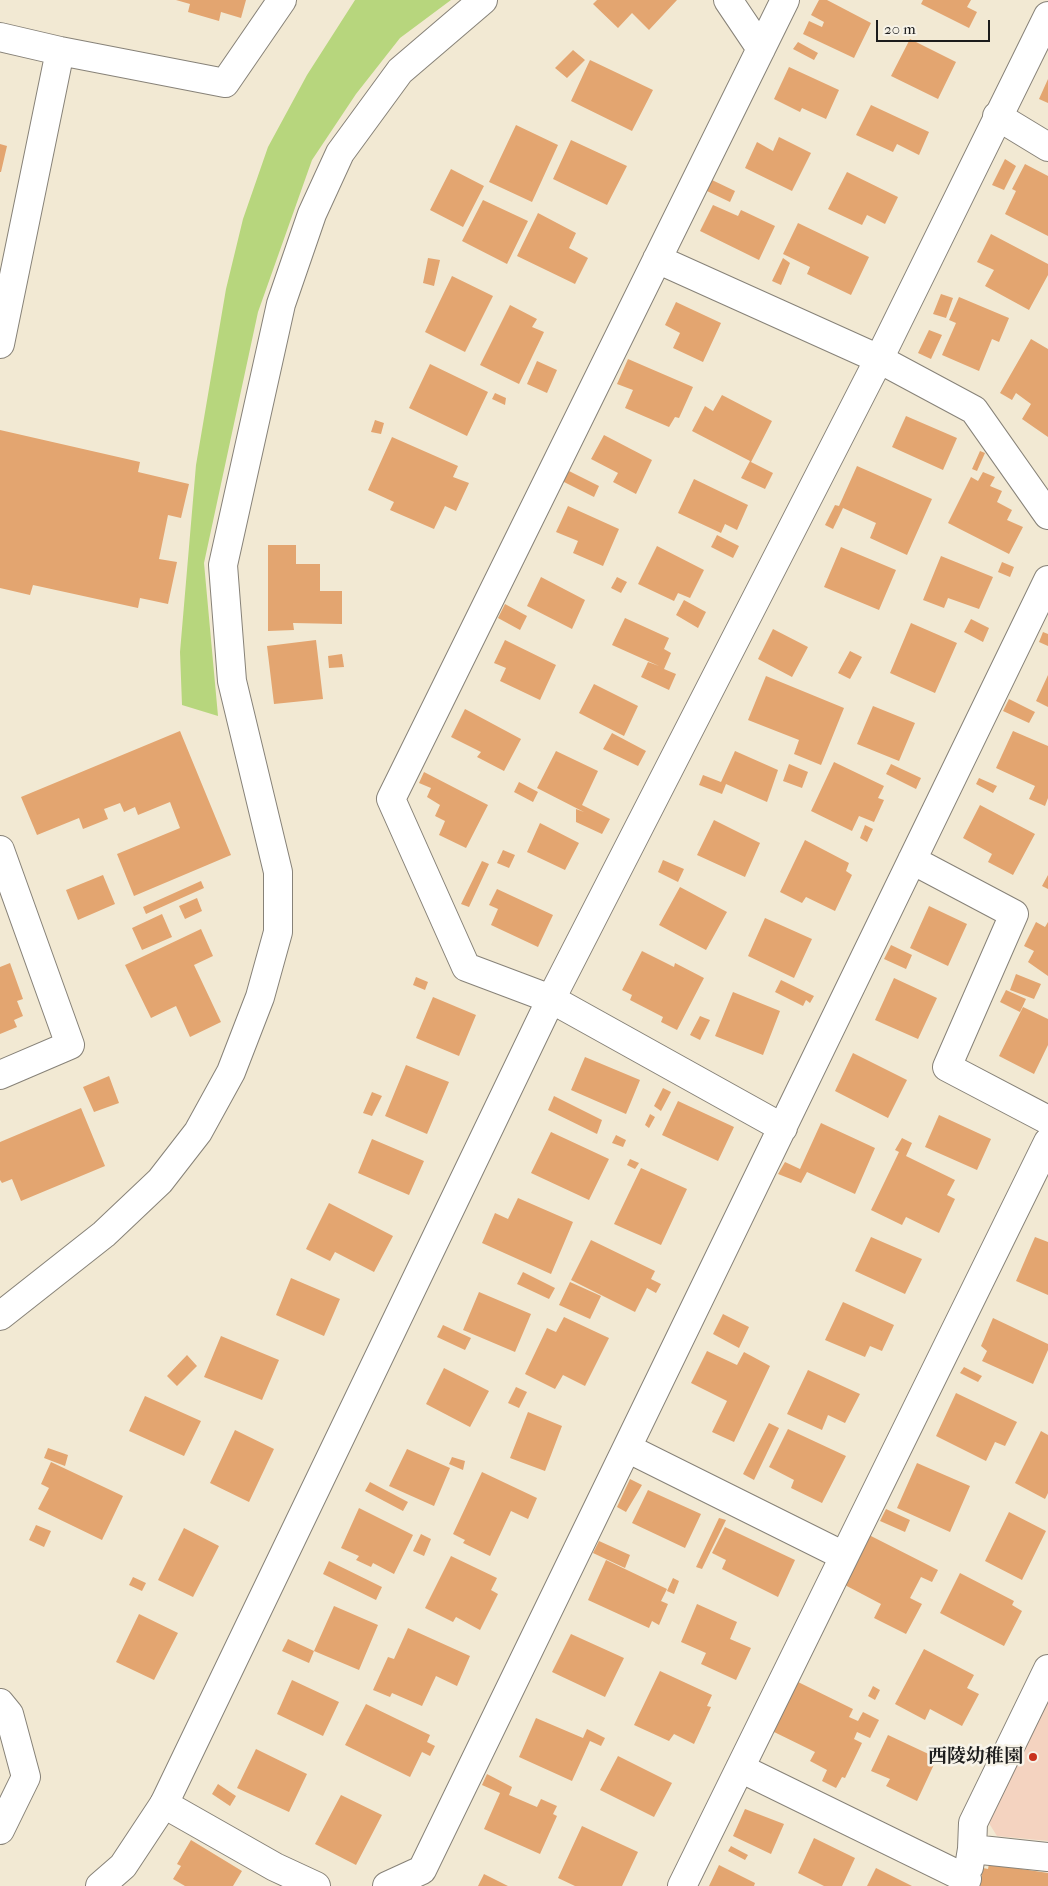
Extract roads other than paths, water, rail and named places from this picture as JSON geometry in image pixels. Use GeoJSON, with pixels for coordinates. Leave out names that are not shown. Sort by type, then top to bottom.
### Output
{"type":"FeatureCollection","features":[{"type":"Feature","properties":{"kind":"street"},"geometry":{"type":"LineString","coordinates":[[0,37],[60,51],[225,83],[282,0]]}},
{"type":"Feature","properties":{"kind":"street"},"geometry":{"type":"LineString","coordinates":[[0,1316],[104,1234],[160,1181],[198,1132],[231,1072],[260,997],[278,932],[278,872],[232,680],[223,565],[282,304],[312,214],[340,153],[400,71],[483,0]]}},
{"type":"Feature","properties":{"kind":"street"},"geometry":{"type":"LineString","coordinates":[[728,0],[760,49]]}},
{"type":"Feature","properties":{"kind":"street"},"geometry":{"type":"LineString","coordinates":[[783,1128],[551,999],[466,967],[391,799],[785,0]]}},
{"type":"Feature","properties":{"kind":"street"},"geometry":{"type":"LineString","coordinates":[[100,1886],[123,1866],[164,1804],[551,999],[879,359],[997,116],[1048,16]]}},
{"type":"Feature","properties":{"kind":"street"},"geometry":{"type":"LineString","coordinates":[[0,344],[60,51]]}},
{"type":"Feature","properties":{"kind":"street"},"geometry":{"type":"LineString","coordinates":[[997,116],[1048,147]]}},
{"type":"Feature","properties":{"kind":"street"},"geometry":{"type":"LineString","coordinates":[[656,259],[879,359],[974,410],[1048,515]]}},
{"type":"Feature","properties":{"kind":"street"},"geometry":{"type":"LineString","coordinates":[[387,1886],[426,1878],[627,1448],[1048,580]]}},
{"type":"Feature","properties":{"kind":"street"},"geometry":{"type":"LineString","coordinates":[[0,850],[70,1045],[0,1075]]}},
{"type":"Feature","properties":{"kind":"street"},"geometry":{"type":"LineString","coordinates":[[912,860],[1014,914],[947,1067],[1048,1120]]}},
{"type":"Feature","properties":{"kind":"street"},"geometry":{"type":"LineString","coordinates":[[682,1886],[1048,1142]]}},
{"type":"Feature","properties":{"kind":"street"},"geometry":{"type":"LineString","coordinates":[[627,1448],[844,1556]]}},
{"type":"Feature","properties":{"kind":"street"},"geometry":{"type":"LineString","coordinates":[[740,1768],[966,1883],[972,1849],[973,1823],[1048,1669]]}},
{"type":"Feature","properties":{"kind":"street"},"geometry":{"type":"LineString","coordinates":[[0,1702],[9,1714],[26,1777],[0,1830]]}},
{"type":"Feature","properties":{"kind":"street"},"geometry":{"type":"LineString","coordinates":[[164,1804],[271,1877],[316,1886]]}},
{"type":"Feature","properties":{"kind":"street"},"geometry":{"type":"LineString","coordinates":[[972,1849],[1048,1857]]}},
{"type":"Feature","properties":{"kind":"place","name":"西陵幼稚園"},"geometry":{"type":"Point","coordinates":[1033,1757]}}]}
